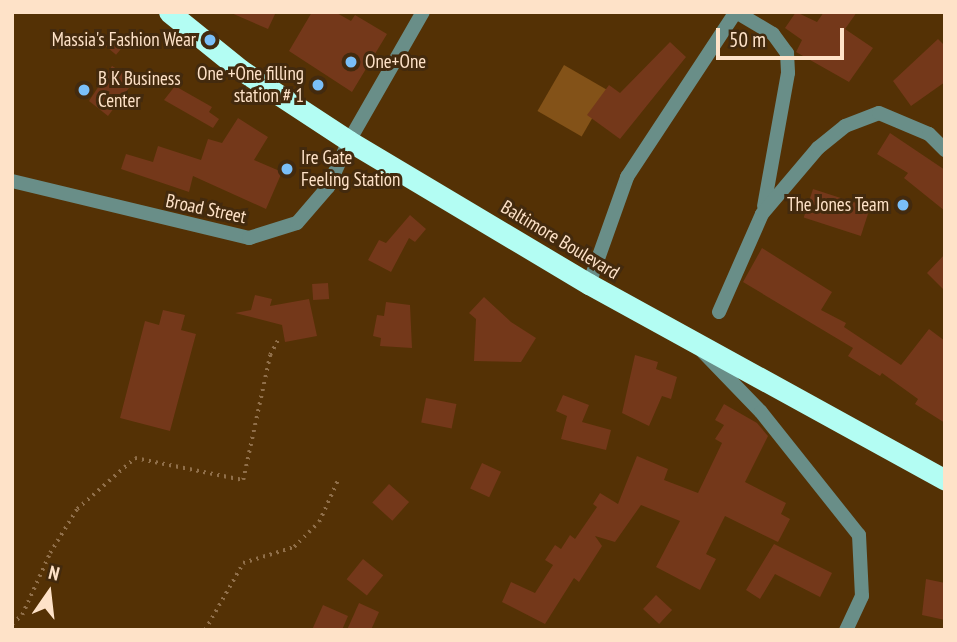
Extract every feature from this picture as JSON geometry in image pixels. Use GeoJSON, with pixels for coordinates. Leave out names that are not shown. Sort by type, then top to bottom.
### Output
{"type":"FeatureCollection","features":[{"type":"Feature","properties":{"kind":"highway","name":"Baltimore Boulevard"},"geometry":{"type":"LineString","coordinates":[[169,12],[241,70],[349,141],[694,344],[945,480]]}},
{"type":"Feature","properties":{"kind":"street","name":"Broad Street"},"geometry":{"type":"LineString","coordinates":[[12,181],[249,238],[297,223],[328,187],[349,141],[423,12]]}},
{"type":"Feature","properties":{"kind":"street"},"geometry":{"type":"LineString","coordinates":[[590,284],[627,177],[736,12],[773,34],[787,53],[778,137],[762,214],[719,312]]}},
{"type":"Feature","properties":{"kind":"street"},"geometry":{"type":"LineString","coordinates":[[762,214],[818,148],[845,126],[879,113],[929,134],[945,150]]}},
{"type":"Feature","properties":{"kind":"street"},"geometry":{"type":"LineString","coordinates":[[694,344],[761,412],[859,535],[862,596],[846,630]]}},
{"type":"Feature","properties":{"kind":"path"},"geometry":{"type":"LineString","coordinates":[[12,624],[22,615],[50,553],[77,509],[135,458],[243,480],[270,355],[278,338]]}},
{"type":"Feature","properties":{"kind":"path"},"geometry":{"type":"LineString","coordinates":[[205,630],[243,563],[294,547],[318,522],[338,480]]}},
{"type":"Feature","properties":{"kind":"shaded area"},"geometry":{"type":"Polygon","coordinates":[[[564,65],[608,90],[582,136],[538,111],[564,65]]]}},
{"type":"Feature","properties":{"kind":"building"},"geometry":{"type":"Polygon","coordinates":[[[229,12],[276,12],[268,29],[229,12]]]}},
{"type":"Feature","properties":{"kind":"building"},"geometry":{"type":"Polygon","coordinates":[[[312,12],[335,12],[351,21],[355,15],[387,34],[352,92],[289,51],[312,12]]]}},
{"type":"Feature","properties":{"kind":"building"},"geometry":{"type":"Polygon","coordinates":[[[796,12],[817,22],[824,12],[857,12],[845,29],[873,48],[849,82],[796,52],[802,40],[785,28],[796,12]]]}},
{"type":"Feature","properties":{"kind":"building"},"geometry":{"type":"Polygon","coordinates":[[[116,30],[128,40],[116,55],[104,45],[116,30]]]}},
{"type":"Feature","properties":{"kind":"building"},"geometry":{"type":"Polygon","coordinates":[[[938,39],[945,46],[945,82],[911,106],[893,81],[938,39]]]}},
{"type":"Feature","properties":{"kind":"building"},"geometry":{"type":"Polygon","coordinates":[[[670,42],[686,57],[620,139],[587,115],[609,85],[620,93],[670,42]]]}},
{"type":"Feature","properties":{"kind":"building"},"geometry":{"type":"Polygon","coordinates":[[[112,66],[135,80],[108,116],[89,101],[112,66]]]}},
{"type":"Feature","properties":{"kind":"building"},"geometry":{"type":"Polygon","coordinates":[[[175,86],[212,107],[209,112],[219,119],[213,128],[164,100],[175,86]]]}},
{"type":"Feature","properties":{"kind":"building"},"geometry":{"type":"Polygon","coordinates":[[[238,118],[268,137],[254,160],[282,172],[266,209],[193,176],[189,192],[121,169],[126,154],[153,162],[158,146],[201,160],[208,139],[222,143],[238,118]]]}},
{"type":"Feature","properties":{"kind":"building"},"geometry":{"type":"Polygon","coordinates":[[[890,133],[945,170],[945,211],[904,178],[908,173],[877,154],[890,133]]]}},
{"type":"Feature","properties":{"kind":"building"},"geometry":{"type":"Polygon","coordinates":[[[813,189],[870,208],[861,236],[804,218],[813,189]]]}},
{"type":"Feature","properties":{"kind":"building"},"geometry":{"type":"Polygon","coordinates":[[[410,215],[426,229],[415,242],[409,238],[391,272],[368,260],[379,240],[386,243],[410,215]]]}},
{"type":"Feature","properties":{"kind":"building"},"geometry":{"type":"Polygon","coordinates":[[[762,248],[832,292],[821,310],[846,323],[844,327],[901,365],[929,329],[945,341],[945,423],[915,404],[918,399],[882,373],[880,376],[848,356],[853,348],[743,282],[762,248]]]}},
{"type":"Feature","properties":{"kind":"building"},"geometry":{"type":"Polygon","coordinates":[[[945,254],[945,291],[927,273],[945,254]]]}},
{"type":"Feature","properties":{"kind":"building"},"geometry":{"type":"Polygon","coordinates":[[[328,283],[329,299],[313,300],[312,284],[328,283]]]}},
{"type":"Feature","properties":{"kind":"building"},"geometry":{"type":"Polygon","coordinates":[[[255,295],[272,299],[270,306],[309,299],[317,336],[285,342],[282,325],[235,313],[251,310],[255,295]]]}},
{"type":"Feature","properties":{"kind":"building"},"geometry":{"type":"Polygon","coordinates":[[[484,297],[511,322],[536,338],[521,362],[474,361],[476,319],[469,313],[484,297]]]}},
{"type":"Feature","properties":{"kind":"building"},"geometry":{"type":"Polygon","coordinates":[[[386,302],[410,305],[412,348],[380,346],[381,338],[373,336],[377,315],[384,316],[386,302]]]}},
{"type":"Feature","properties":{"kind":"building"},"geometry":{"type":"Polygon","coordinates":[[[163,310],[185,315],[181,330],[196,334],[170,431],[120,418],[145,321],[159,325],[163,310]]]}},
{"type":"Feature","properties":{"kind":"building"},"geometry":{"type":"Polygon","coordinates":[[[635,355],[658,362],[656,369],[677,377],[671,399],[662,396],[649,426],[622,413],[635,355]]]}},
{"type":"Feature","properties":{"kind":"building"},"geometry":{"type":"Polygon","coordinates":[[[563,395],[589,405],[582,422],[611,430],[606,450],[561,439],[567,416],[556,411],[563,395]]]}},
{"type":"Feature","properties":{"kind":"building"},"geometry":{"type":"Polygon","coordinates":[[[426,398],[456,404],[452,428],[421,423],[426,398]]]}},
{"type":"Feature","properties":{"kind":"building"},"geometry":{"type":"Polygon","coordinates":[[[724,404],[757,423],[768,436],[745,482],[786,503],[781,514],[790,519],[778,542],[725,516],[706,554],[716,559],[700,590],[656,567],[680,521],[641,505],[615,542],[595,536],[602,546],[579,582],[574,578],[545,624],[502,602],[511,582],[535,593],[553,565],[545,560],[555,545],[561,549],[570,535],[575,539],[597,507],[593,504],[600,493],[618,504],[637,456],[668,469],[664,480],[698,493],[722,443],[715,439],[724,425],[715,420],[724,404]]]}},
{"type":"Feature","properties":{"kind":"building"},"geometry":{"type":"Polygon","coordinates":[[[482,463],[501,472],[489,497],[470,488],[482,463]]]}},
{"type":"Feature","properties":{"kind":"building"},"geometry":{"type":"Polygon","coordinates":[[[389,484],[409,502],[392,521],[372,503],[389,484]]]}},
{"type":"Feature","properties":{"kind":"building"},"geometry":{"type":"Polygon","coordinates":[[[774,544],[832,573],[820,597],[775,574],[760,599],[746,590],[774,544]]]}},
{"type":"Feature","properties":{"kind":"building"},"geometry":{"type":"Polygon","coordinates":[[[363,559],[383,575],[367,596],[347,579],[363,559]]]}},
{"type":"Feature","properties":{"kind":"building"},"geometry":{"type":"Polygon","coordinates":[[[926,579],[945,583],[945,620],[922,615],[926,579]]]}},
{"type":"Feature","properties":{"kind":"building"},"geometry":{"type":"Polygon","coordinates":[[[656,595],[672,610],[659,624],[643,609],[656,595]]]}},
{"type":"Feature","properties":{"kind":"building"},"geometry":{"type":"Polygon","coordinates":[[[359,603],[379,612],[371,630],[347,630],[359,603]]]}},
{"type":"Feature","properties":{"kind":"building"},"geometry":{"type":"Polygon","coordinates":[[[323,605],[348,616],[342,630],[312,630],[323,605]]]}},
{"type":"Feature","properties":{"kind":"place","name":"Massia's Fashion Wear"},"geometry":{"type":"Point","coordinates":[210,40]}},
{"type":"Feature","properties":{"kind":"place","name":"One+One"},"geometry":{"type":"Point","coordinates":[351,62]}},
{"type":"Feature","properties":{"kind":"place","name":"One +One filling station # 1"},"geometry":{"type":"Point","coordinates":[318,85]}},
{"type":"Feature","properties":{"kind":"place","name":"B K Business Center"},"geometry":{"type":"Point","coordinates":[84,90]}},
{"type":"Feature","properties":{"kind":"place","name":"Ire Gate Feeling Station"},"geometry":{"type":"Point","coordinates":[287,169]}},
{"type":"Feature","properties":{"kind":"place","name":"The Jones Team"},"geometry":{"type":"Point","coordinates":[903,205]}}]}
